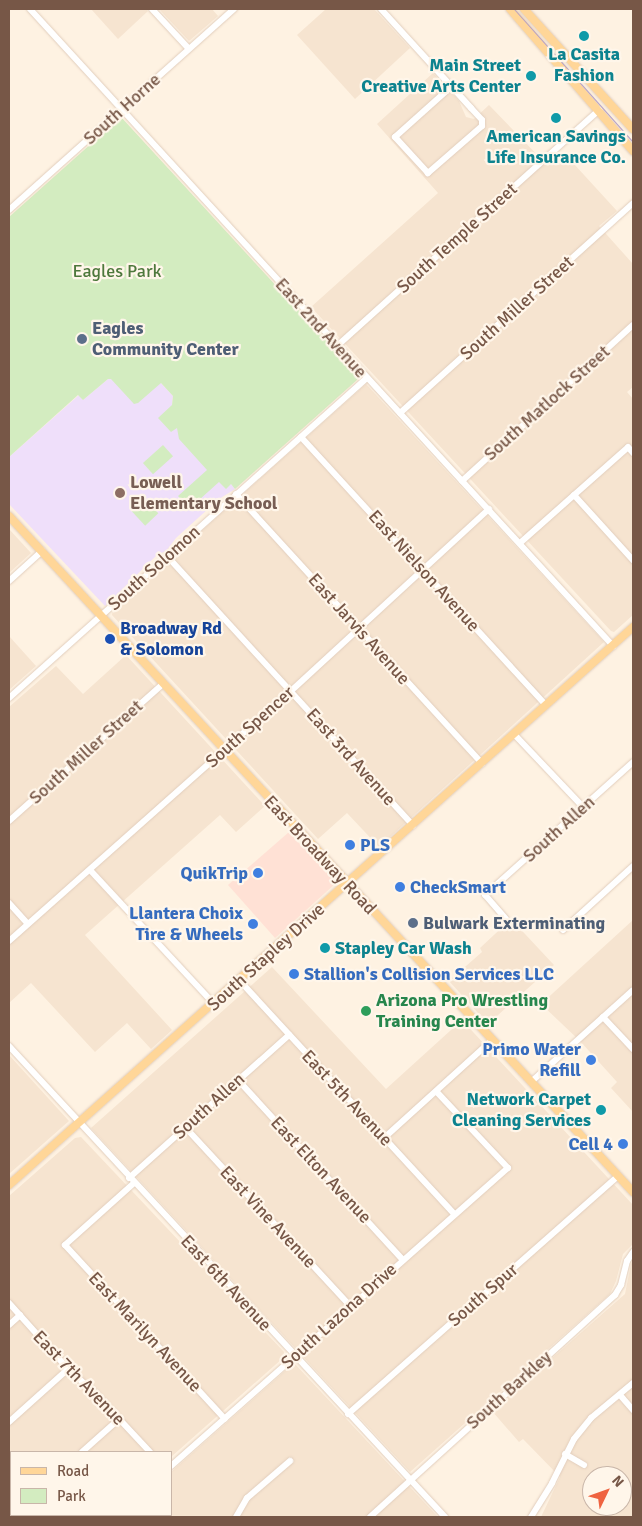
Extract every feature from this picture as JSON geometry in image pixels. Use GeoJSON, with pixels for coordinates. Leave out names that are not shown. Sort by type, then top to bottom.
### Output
{"type":"FeatureCollection","features":[{"type":"Feature","properties":{"kind":"main road"},"geometry":{"type":"LineString","coordinates":[[510,9],[633,151]]}},
{"type":"Feature","properties":{"kind":"main road"},"geometry":{"type":"LineString","coordinates":[[524,9],[633,129]]}},
{"type":"Feature","properties":{"kind":"main road","name":"East Broadway Road"},"geometry":{"type":"LineString","coordinates":[[9,516],[347,885],[633,1192]]}},
{"type":"Feature","properties":{"kind":"main road","name":"South Stapley Drive"},"geometry":{"type":"LineString","coordinates":[[9,1185],[214,1004],[633,627]]}},
{"type":"Feature","properties":{"kind":"street","name":"East 2nd Avenue"},"geometry":{"type":"LineString","coordinates":[[30,9],[613,646]]}},
{"type":"Feature","properties":{"kind":"street"},"geometry":{"type":"LineString","coordinates":[[152,9],[189,49]]}},
{"type":"Feature","properties":{"kind":"street","name":"South Horne"},"geometry":{"type":"LineString","coordinates":[[9,210],[234,9]]}},
{"type":"Feature","properties":{"kind":"street"},"geometry":{"type":"LineString","coordinates":[[381,9],[452,86],[482,120],[482,126],[428,173],[395,137],[452,86]]}},
{"type":"Feature","properties":{"kind":"street","name":"South Temple Street"},"geometry":{"type":"LineString","coordinates":[[337,346],[598,110]]}},
{"type":"Feature","properties":{"kind":"street","name":"South Miller Street"},"geometry":{"type":"LineString","coordinates":[[400,414],[633,203]]}},
{"type":"Feature","properties":{"kind":"street","name":"South Matlock Street"},"geometry":{"type":"LineString","coordinates":[[462,481],[633,325]]}},
{"type":"Feature","properties":{"kind":"street","name":"South Solomon"},"geometry":{"type":"LineString","coordinates":[[9,698],[367,378]]}},
{"type":"Feature","properties":{"kind":"street","name":"East Nielson Avenue"},"geometry":{"type":"LineString","coordinates":[[301,436],[546,705]]}},
{"type":"Feature","properties":{"kind":"street"},"geometry":{"type":"LineString","coordinates":[[520,543],[628,447],[633,453]]}},
{"type":"Feature","properties":{"kind":"street","name":"East Jarvis Avenue"},"geometry":{"type":"LineString","coordinates":[[236,494],[482,763]]}},
{"type":"Feature","properties":{"kind":"street"},"geometry":{"type":"LineString","coordinates":[[574,495],[633,560]]}},
{"type":"Feature","properties":{"kind":"street","name":"South Spencer"},"geometry":{"type":"LineString","coordinates":[[9,941],[291,691],[489,509]]}},
{"type":"Feature","properties":{"kind":"street"},"geometry":{"type":"LineString","coordinates":[[9,581],[42,551]]}},
{"type":"Feature","properties":{"kind":"street","name":"East 3rd Avenue"},"geometry":{"type":"LineString","coordinates":[[167,556],[413,825]]}},
{"type":"Feature","properties":{"kind":"street","name":"South Miller Street"},"geometry":{"type":"LineString","coordinates":[[9,820],[163,684]]}},
{"type":"Feature","properties":{"kind":"street"},"geometry":{"type":"LineString","coordinates":[[514,734],[583,807]]}},
{"type":"Feature","properties":{"kind":"street","name":"South Allen"},"geometry":{"type":"LineString","coordinates":[[506,919],[485,895],[633,762]]}},
{"type":"Feature","properties":{"kind":"street"},"geometry":{"type":"LineString","coordinates":[[563,930],[633,866]]}},
{"type":"Feature","properties":{"kind":"street"},"geometry":{"type":"LineString","coordinates":[[90,870],[214,1004]]}},
{"type":"Feature","properties":{"kind":"street"},"geometry":{"type":"LineString","coordinates":[[9,903],[28,924]]}},
{"type":"Feature","properties":{"kind":"street","name":"East 5th Avenue"},"geometry":{"type":"LineString","coordinates":[[240,980],[454,1214]]}},
{"type":"Feature","properties":{"kind":"street"},"geometry":{"type":"LineString","coordinates":[[531,1082],[633,990]]}},
{"type":"Feature","properties":{"kind":"street"},"geometry":{"type":"LineString","coordinates":[[603,1016],[633,1049]]}},
{"type":"Feature","properties":{"kind":"street","name":"South Allen"},"geometry":{"type":"LineString","coordinates":[[129,1178],[289,1035]]}},
{"type":"Feature","properties":{"kind":"street"},"geometry":{"type":"LineString","coordinates":[[384,1138],[492,1040]]}},
{"type":"Feature","properties":{"kind":"street","name":"East 6th Avenue"},"geometry":{"type":"LineString","coordinates":[[9,1046],[129,1178],[445,1517]]}},
{"type":"Feature","properties":{"kind":"street","name":"East Elton Avenue"},"geometry":{"type":"LineString","coordinates":[[238,1080],[403,1260]]}},
{"type":"Feature","properties":{"kind":"street","name":"South Lazona Drive"},"geometry":{"type":"LineString","coordinates":[[172,1465],[508,1168],[436,1091]]}},
{"type":"Feature","properties":{"kind":"street","name":"East Vine Avenue"},"geometry":{"type":"LineString","coordinates":[[186,1127],[350,1306]]}},
{"type":"Feature","properties":{"kind":"street","name":"South Spur"},"geometry":{"type":"LineString","coordinates":[[348,1414],[618,1176]]}},
{"type":"Feature","properties":{"kind":"street","name":"East Marilyn Avenue"},"geometry":{"type":"LineString","coordinates":[[134,1183],[65,1245],[224,1419]]}},
{"type":"Feature","properties":{"kind":"street","name":"South Barkley"},"geometry":{"type":"LineString","coordinates":[[370,1517],[615,1295],[621,1286],[627,1261],[633,1252]]}},
{"type":"Feature","properties":{"kind":"street","name":"East 7th Avenue"},"geometry":{"type":"LineString","coordinates":[[9,1303],[68,1369],[149,1451]]}},
{"type":"Feature","properties":{"kind":"street"},"geometry":{"type":"LineString","coordinates":[[9,1324],[20,1315]]}},
{"type":"Feature","properties":{"kind":"street"},"geometry":{"type":"LineString","coordinates":[[9,1422],[68,1369]]}},
{"type":"Feature","properties":{"kind":"street"},"geometry":{"type":"LineString","coordinates":[[531,1517],[552,1483],[565,1454],[591,1418],[633,1383]]}},
{"type":"Feature","properties":{"kind":"street"},"geometry":{"type":"LineString","coordinates":[[620,1395],[633,1410]]}},
{"type":"Feature","properties":{"kind":"street"},"geometry":{"type":"LineString","coordinates":[[83,1451],[119,1419]]}},
{"type":"Feature","properties":{"kind":"street"},"geometry":{"type":"LineString","coordinates":[[565,1454],[584,1465]]}},
{"type":"Feature","properties":{"kind":"street"},"geometry":{"type":"LineString","coordinates":[[236,1517],[247,1498],[290,1461]]}},
{"type":"Feature","properties":{"kind":"shaded area"},"geometry":{"type":"Polygon","coordinates":[[[91,9],[146,9],[148,11],[118,39],[91,9]]]}},
{"type":"Feature","properties":{"kind":"shaded area"},"geometry":{"type":"Polygon","coordinates":[[[159,9],[212,9],[218,16],[189,41],[159,9]]]}},
{"type":"Feature","properties":{"kind":"shaded area"},"geometry":{"type":"Polygon","coordinates":[[[326,9],[374,9],[410,48],[355,99],[297,35],[326,9]]]}},
{"type":"Feature","properties":{"kind":"shaded area"},"geometry":{"type":"Polygon","coordinates":[[[433,73],[459,101],[466,117],[474,119],[489,105],[548,166],[563,152],[617,211],[599,226],[633,264],[633,387],[627,392],[633,399],[633,615],[614,632],[611,631],[311,307],[438,193],[377,124],[433,73]]]}},
{"type":"Feature","properties":{"kind":"shaded area","name":"Lowell Elementary School"},"geometry":{"type":"Polygon","coordinates":[[[108,379],[160,382],[173,396],[172,405],[235,489],[219,499],[176,538],[166,551],[157,555],[105,606],[9,504],[9,457],[79,395],[83,400],[108,379]]]}},
{"type":"Feature","properties":{"kind":"shaded area"},"geometry":{"type":"Polygon","coordinates":[[[366,384],[604,642],[379,847],[347,813],[318,839],[112,615],[113,610],[366,384]]]}},
{"type":"Feature","properties":{"kind":"shaded area"},"geometry":{"type":"Polygon","coordinates":[[[9,529],[31,553],[9,573],[9,529]]]}},
{"type":"Feature","properties":{"kind":"shaded area"},"geometry":{"type":"Polygon","coordinates":[[[9,636],[36,666],[9,690],[9,636]]]}},
{"type":"Feature","properties":{"kind":"shaded area"},"geometry":{"type":"Polygon","coordinates":[[[126,655],[265,806],[236,832],[220,815],[85,935],[172,1030],[151,1049],[127,1023],[95,1052],[31,983],[9,1003],[9,707],[56,666],[83,694],[126,655]]]}},
{"type":"Feature","properties":{"kind":"shaded area"},"geometry":{"type":"Polygon","coordinates":[[[289,832],[334,880],[335,884],[275,938],[228,885],[289,832]]]}},
{"type":"Feature","properties":{"kind":"shaded area"},"geometry":{"type":"Polygon","coordinates":[[[511,919],[554,965],[488,1024],[449,981],[482,952],[480,948],[511,919]]]}},
{"type":"Feature","properties":{"kind":"shaded area"},"geometry":{"type":"Polygon","coordinates":[[[633,920],[633,1112],[611,1088],[617,1082],[580,1041],[541,1004],[633,920]]]}},
{"type":"Feature","properties":{"kind":"shaded area"},"geometry":{"type":"Polygon","coordinates":[[[272,967],[386,1089],[462,1020],[633,1205],[633,1244],[623,1254],[616,1281],[610,1294],[410,1472],[91,1128],[272,967]]]}},
{"type":"Feature","properties":{"kind":"shaded area"},"geometry":{"type":"Polygon","coordinates":[[[9,1055],[69,1121],[9,1174],[9,1055]]]}},
{"type":"Feature","properties":{"kind":"shaded area"},"geometry":{"type":"Polygon","coordinates":[[[81,1137],[284,1352],[283,1358],[172,1456],[172,1451],[10,1451],[10,1516],[104,1516],[9,1517],[9,1196],[75,1138],[81,1137]]]}},
{"type":"Feature","properties":{"kind":"shaded area"},"geometry":{"type":"Polygon","coordinates":[[[633,1261],[633,1517],[541,1517],[560,1477],[523,1439],[519,1442],[492,1411],[625,1294],[633,1261]]]}},
{"type":"Feature","properties":{"kind":"shaded area"},"geometry":{"type":"Polygon","coordinates":[[[294,1363],[438,1517],[120,1517],[172,1516],[172,1471],[294,1363]]]}},
{"type":"Feature","properties":{"kind":"green space","name":"Eagles Park"},"geometry":{"type":"Polygon","coordinates":[[[121,117],[359,376],[357,380],[235,489],[231,484],[226,489],[219,482],[189,509],[178,496],[207,470],[179,439],[177,428],[171,432],[158,418],[172,405],[173,396],[161,383],[138,403],[134,404],[111,379],[108,379],[83,400],[78,395],[9,457],[9,217],[121,117]]]}},
{"type":"Feature","properties":{"kind":"green space"},"geometry":{"type":"Polygon","coordinates":[[[163,445],[173,456],[153,474],[143,463],[163,445]]]}},
{"type":"Feature","properties":{"kind":"green space"},"geometry":{"type":"Polygon","coordinates":[[[144,498],[158,513],[145,526],[131,510],[144,498]]]}},
{"type":"Feature","properties":{"kind":"tram line"},"geometry":{"type":"LineString","coordinates":[[514,9],[633,142]]}},
{"type":"Feature","properties":{"kind":"place","name":"La Casita Fashion"},"geometry":{"type":"Point","coordinates":[584,36]}},
{"type":"Feature","properties":{"kind":"place","name":"Main Street Creative Arts Center"},"geometry":{"type":"Point","coordinates":[531,76]}},
{"type":"Feature","properties":{"kind":"place","name":"American Savings Life Insurance Co."},"geometry":{"type":"Point","coordinates":[556,118]}},
{"type":"Feature","properties":{"kind":"place","name":"Eagles Community Center"},"geometry":{"type":"Point","coordinates":[82,339]}},
{"type":"Feature","properties":{"kind":"place","name":"Lowell Elementary School"},"geometry":{"type":"Point","coordinates":[120,493]}},
{"type":"Feature","properties":{"kind":"place","name":"Broadway Rd & Solomon"},"geometry":{"type":"Point","coordinates":[110,639]}},
{"type":"Feature","properties":{"kind":"place","name":"PLS"},"geometry":{"type":"Point","coordinates":[350,845]}},
{"type":"Feature","properties":{"kind":"place","name":"QuikTrip"},"geometry":{"type":"Point","coordinates":[258,873]}},
{"type":"Feature","properties":{"kind":"place","name":"CheckSmart"},"geometry":{"type":"Point","coordinates":[400,887]}},
{"type":"Feature","properties":{"kind":"place","name":"Bulwark Exterminating"},"geometry":{"type":"Point","coordinates":[413,923]}},
{"type":"Feature","properties":{"kind":"place","name":"Llantera Choix Tire & Wheels"},"geometry":{"type":"Point","coordinates":[253,924]}},
{"type":"Feature","properties":{"kind":"place","name":"Stapley Car Wash"},"geometry":{"type":"Point","coordinates":[325,948]}},
{"type":"Feature","properties":{"kind":"place","name":"Stallion's Collision Services LLC"},"geometry":{"type":"Point","coordinates":[294,974]}},
{"type":"Feature","properties":{"kind":"place","name":"Arizona Pro Wrestling Training Center"},"geometry":{"type":"Point","coordinates":[366,1011]}},
{"type":"Feature","properties":{"kind":"place","name":"Primo Water Refill"},"geometry":{"type":"Point","coordinates":[591,1060]}},
{"type":"Feature","properties":{"kind":"place","name":"Network Carpet Cleaning Services"},"geometry":{"type":"Point","coordinates":[601,1110]}},
{"type":"Feature","properties":{"kind":"place","name":"Cell 4"},"geometry":{"type":"Point","coordinates":[623,1144]}}]}
